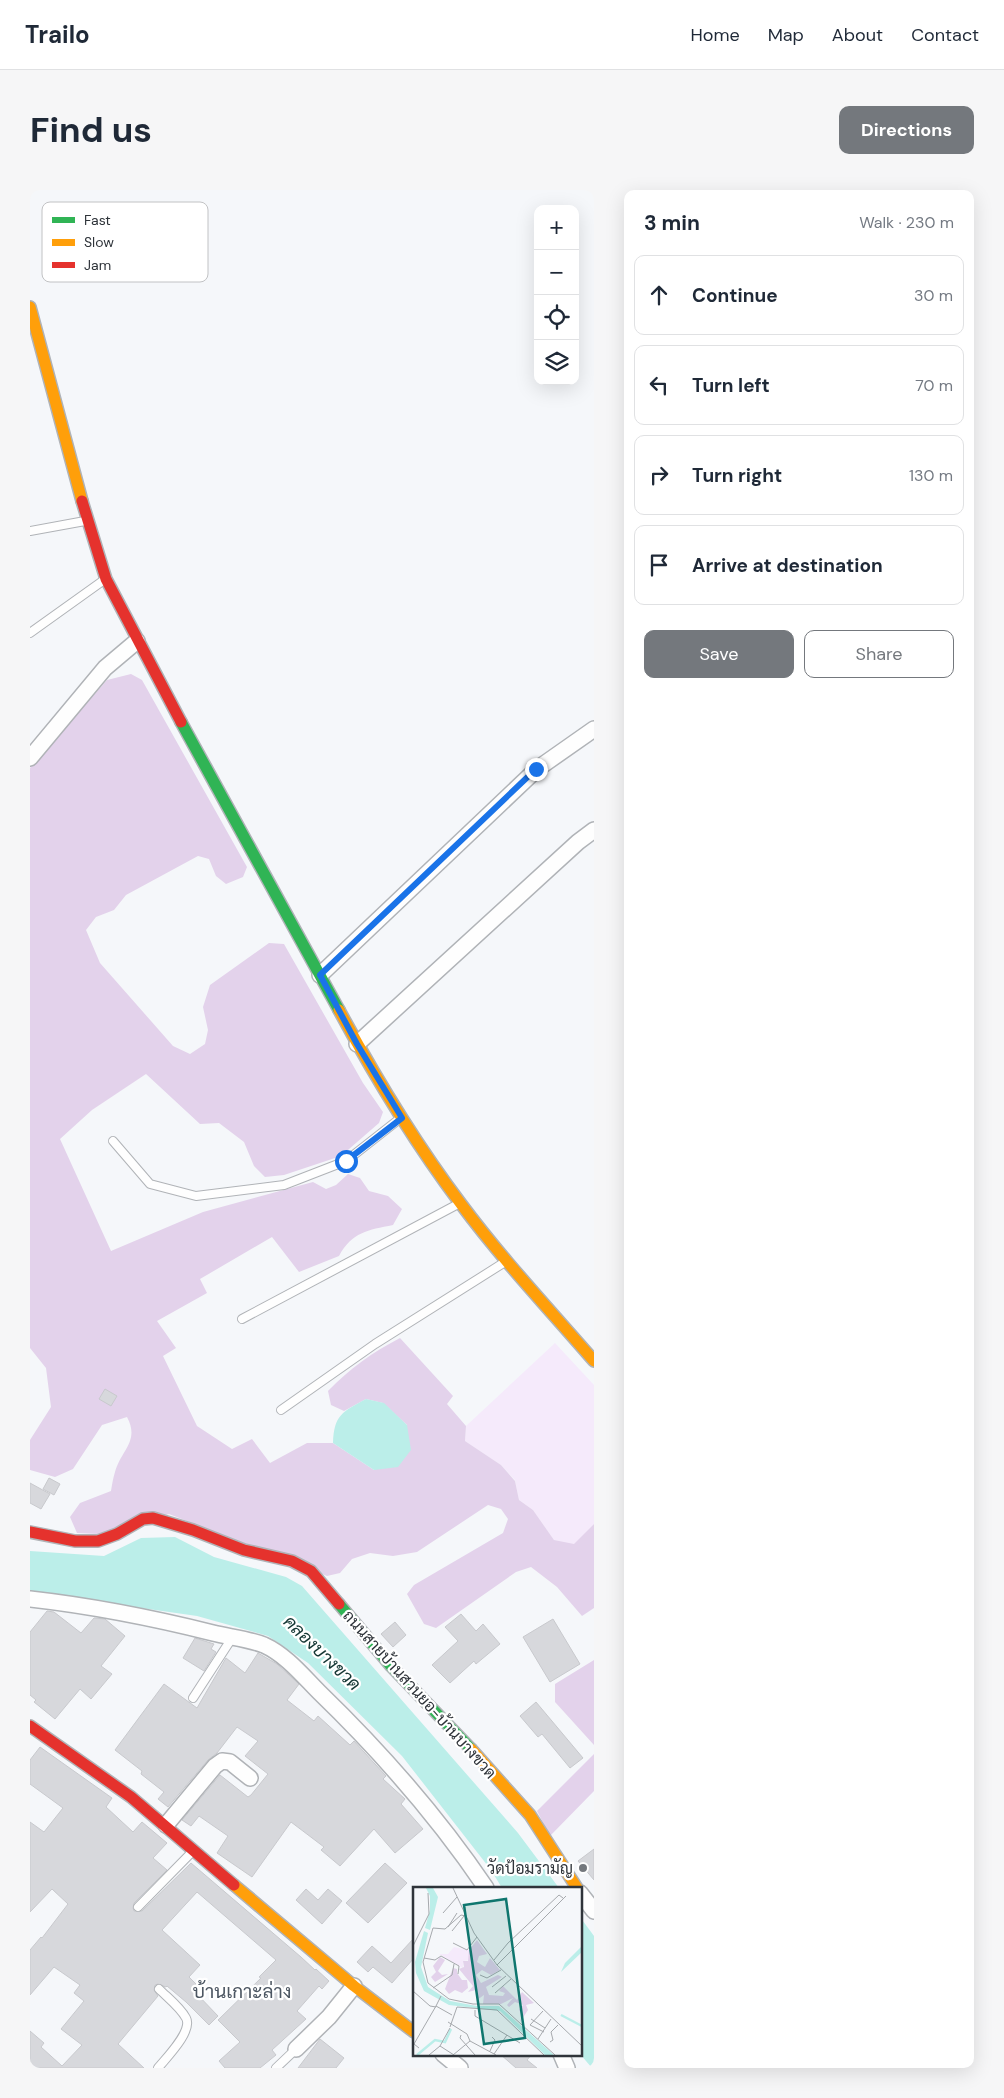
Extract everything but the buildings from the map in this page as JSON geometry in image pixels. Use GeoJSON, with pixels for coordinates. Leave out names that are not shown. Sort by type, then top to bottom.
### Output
{"type":"FeatureCollection","features":[{"type":"Feature","properties":{"kind":"main road"},"geometry":{"type":"LineString","coordinates":[[30,306],[35,337],[87,521],[106,579],[137,642],[357,1044],[402,1118],[460,1203],[506,1261],[594,1361]]}},
{"type":"Feature","properties":{"kind":"main road","name":"ถนนสายบ้านสวนยอ-บ้านบางขวด"},"geometry":{"type":"LineString","coordinates":[[30,1532],[75,1541],[98,1541],[117,1534],[143,1519],[153,1518],[193,1530],[244,1550],[292,1561],[311,1571],[391,1666],[470,1748],[530,1815],[576,1887]]}},
{"type":"Feature","properties":{"kind":"main road"},"geometry":{"type":"LineString","coordinates":[[32,1731],[131,1797],[354,1986],[413,2031]]}},
{"type":"Feature","properties":{"kind":"street"},"geometry":{"type":"LineString","coordinates":[[30,758],[105,668],[137,642]]}},
{"type":"Feature","properties":{"kind":"street"},"geometry":{"type":"LineString","coordinates":[[320,975],[536,769],[594,729]]}},
{"type":"Feature","properties":{"kind":"street"},"geometry":{"type":"LineString","coordinates":[[357,1044],[578,842],[594,830]]}},
{"type":"Feature","properties":{"kind":"street"},"geometry":{"type":"LineString","coordinates":[[30,1599],[67,1603],[162,1621],[264,1645],[278,1654],[342,1714],[407,1784],[459,1848],[485,1887]]}},
{"type":"Feature","properties":{"kind":"street"},"geometry":{"type":"LineString","coordinates":[[166,1825],[215,1766],[222,1761],[230,1762],[250,1778]]}},
{"type":"Feature","properties":{"kind":"street"},"geometry":{"type":"LineString","coordinates":[[582,1896],[594,1911]]}},
{"type":"Feature","properties":{"kind":"street"},"geometry":{"type":"LineString","coordinates":[[296,2048],[329,2017],[354,1986]]}},
{"type":"Feature","properties":{"kind":"street"},"geometry":{"type":"LineString","coordinates":[[445,2056],[460,2068]]}},
{"type":"Feature","properties":{"kind":"street"},"geometry":{"type":"LineString","coordinates":[[562,2056],[566,2068]]}},
{"type":"Feature","properties":{"kind":"lane"},"geometry":{"type":"LineString","coordinates":[[30,532],[87,521]]}},
{"type":"Feature","properties":{"kind":"lane"},"geometry":{"type":"LineString","coordinates":[[30,633],[106,579]]}},
{"type":"Feature","properties":{"kind":"lane"},"geometry":{"type":"LineString","coordinates":[[113,1141],[150,1184],[196,1196],[284,1185],[346,1161],[402,1118]]}},
{"type":"Feature","properties":{"kind":"lane"},"geometry":{"type":"LineString","coordinates":[[242,1319],[460,1203]]}},
{"type":"Feature","properties":{"kind":"lane"},"geometry":{"type":"LineString","coordinates":[[281,1410],[375,1344],[506,1261]]}},
{"type":"Feature","properties":{"kind":"lane"},"geometry":{"type":"LineString","coordinates":[[193,1698],[232,1638]]}},
{"type":"Feature","properties":{"kind":"lane"},"geometry":{"type":"LineString","coordinates":[[138,1907],[194,1849]]}},
{"type":"Feature","properties":{"kind":"lane"},"geometry":{"type":"LineString","coordinates":[[158,2068],[186,2033],[188,2024],[186,2017],[159,1988]]}},
{"type":"Feature","properties":{"kind":"lane"},"geometry":{"type":"LineString","coordinates":[[276,2068],[296,2048]]}},
{"type":"Feature","properties":{"kind":"shaded area"},"geometry":{"type":"Polygon","coordinates":[[[131,674],[142,680],[247,867],[243,877],[226,884],[216,876],[209,859],[198,856],[126,895],[114,910],[96,917],[86,930],[100,963],[173,1046],[190,1054],[205,1044],[208,1030],[203,1007],[210,985],[269,943],[284,944],[363,1083],[383,1112],[379,1123],[341,1156],[284,1175],[265,1177],[254,1166],[244,1142],[219,1123],[200,1124],[146,1074],[92,1110],[60,1139],[111,1251],[203,1212],[313,1182],[326,1189],[336,1185],[348,1174],[360,1178],[369,1191],[388,1196],[402,1209],[393,1225],[368,1231],[355,1237],[339,1256],[299,1272],[272,1237],[200,1279],[207,1293],[157,1321],[176,1348],[163,1356],[197,1426],[232,1449],[252,1439],[270,1463],[307,1443],[333,1443],[374,1470],[407,1425],[383,1403],[366,1399],[344,1411],[331,1405],[328,1391],[344,1375],[380,1349],[400,1338],[453,1396],[447,1404],[466,1426],[465,1441],[501,1465],[515,1481],[519,1500],[533,1510],[554,1540],[574,1544],[594,1524],[594,1608],[582,1616],[557,1587],[531,1567],[516,1572],[436,1628],[424,1624],[407,1594],[414,1585],[503,1533],[508,1519],[501,1509],[488,1505],[417,1552],[393,1556],[370,1553],[352,1559],[340,1573],[327,1576],[169,1514],[98,1534],[77,1533],[70,1517],[80,1503],[111,1491],[118,1464],[130,1439],[130,1425],[127,1417],[102,1425],[73,1469],[55,1477],[30,1470],[30,1440],[51,1407],[46,1368],[30,1348],[30,768],[107,680],[131,674]]]}},
{"type":"Feature","properties":{"kind":"shaded area"},"geometry":{"type":"Polygon","coordinates":[[[555,1343],[594,1385],[594,1524],[574,1545],[554,1540],[533,1510],[519,1500],[515,1480],[501,1465],[465,1441],[466,1426],[555,1343]]]}},
{"type":"Feature","properties":{"kind":"shaded area"},"geometry":{"type":"Polygon","coordinates":[[[594,1660],[594,1745],[555,1702],[555,1684],[594,1660]]]}},
{"type":"Feature","properties":{"kind":"shaded area"},"geometry":{"type":"Polygon","coordinates":[[[594,1754],[594,1791],[550,1836],[537,1811],[594,1754]]]}},
{"type":"Feature","properties":{"kind":"water"},"geometry":{"type":"Polygon","coordinates":[[[366,1399],[384,1403],[407,1425],[411,1450],[398,1467],[374,1470],[333,1443],[335,1426],[341,1415],[366,1399]]]}},
{"type":"Feature","properties":{"kind":"water","name":"คลองบางขวด"},"geometry":{"type":"Polygon","coordinates":[[[175,1537],[214,1557],[286,1577],[302,1586],[518,1833],[558,1887],[501,1887],[491,1870],[402,1756],[308,1663],[268,1636],[197,1616],[30,1592],[30,1551],[104,1556],[141,1538],[175,1537]]]}},
{"type":"Feature","properties":{"kind":"water"},"geometry":{"type":"Polygon","coordinates":[[[582,1920],[594,1936],[594,2068],[582,2056],[582,1920]]]}},
{"type":"Feature","properties":{"kind":"traffic: fast"},"geometry":{"type":"LineString","coordinates":[[181,722],[339,1010]]}},
{"type":"Feature","properties":{"kind":"traffic: fast"},"geometry":{"type":"LineString","coordinates":[[339,1604],[391,1666],[471,1749]]}},
{"type":"Feature","properties":{"kind":"traffic: slow"},"geometry":{"type":"LineString","coordinates":[[30,307],[82,501]]}},
{"type":"Feature","properties":{"kind":"traffic: slow"},"geometry":{"type":"LineString","coordinates":[[339,1010],[396,1109],[444,1181],[526,1284],[594,1361]]}},
{"type":"Feature","properties":{"kind":"traffic: slow"},"geometry":{"type":"LineString","coordinates":[[471,1749],[530,1815],[576,1887]]}},
{"type":"Feature","properties":{"kind":"traffic: slow"},"geometry":{"type":"LineString","coordinates":[[234,1885],[354,1986],[413,2031]]}},
{"type":"Feature","properties":{"kind":"traffic: jam"},"geometry":{"type":"LineString","coordinates":[[82,501],[106,579],[181,722]]}},
{"type":"Feature","properties":{"kind":"traffic: jam"},"geometry":{"type":"LineString","coordinates":[[30,1532],[75,1541],[98,1541],[117,1534],[143,1519],[153,1518],[193,1530],[244,1550],[292,1561],[311,1571],[339,1604]]}},
{"type":"Feature","properties":{"kind":"traffic: jam"},"geometry":{"type":"LineString","coordinates":[[30,1726],[131,1797],[234,1885]]}},
{"type":"Feature","properties":{"kind":"place","name":"วัดป้อมรามัญ"},"geometry":{"type":"Point","coordinates":[583,1868]}},
{"type":"Feature","properties":{"kind":"district","name":"บ้านเกาะล่าง"},"geometry":{"type":"Point","coordinates":[242,1991]}},
{"type":"Feature","properties":{"kind":"route"},"geometry":{"type":"LineString","coordinates":[[346,1161],[402,1118],[357,1044],[320,975],[536,769]]}}]}
